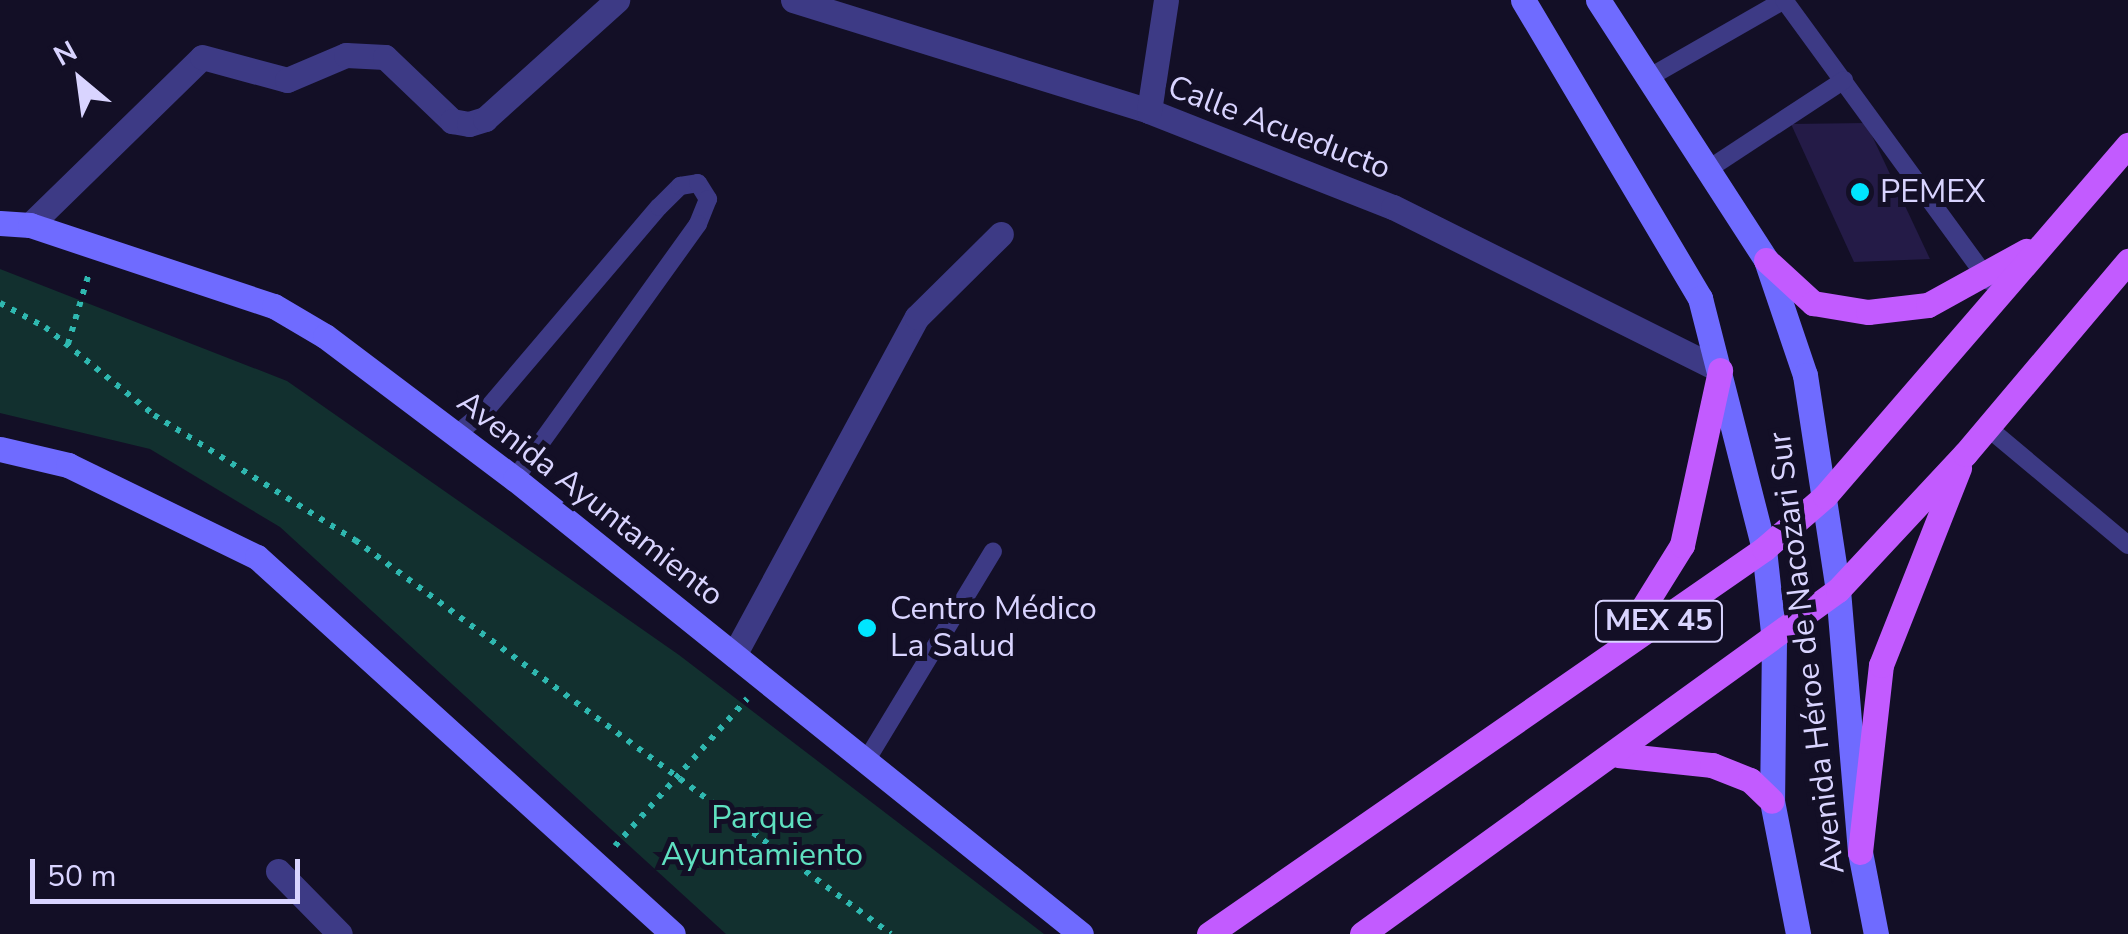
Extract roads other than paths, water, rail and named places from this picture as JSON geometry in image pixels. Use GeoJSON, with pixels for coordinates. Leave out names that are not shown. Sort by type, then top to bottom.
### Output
{"type":"FeatureCollection","features":[{"type":"Feature","properties":{"kind":"main road","name":"Avenida Héroe de Nacozari Sur"},"geometry":{"type":"LineString","coordinates":[[1523,0],[1700,298],[1764,549],[1774,641],[1772,800],[1798,934]]}},
{"type":"Feature","properties":{"kind":"main road","name":"Avenida Héroe de Nacozari Sur"},"geometry":{"type":"LineString","coordinates":[[1598,0],[1766,260],[1805,374],[1838,590],[1860,852],[1876,934]]}},
{"type":"Feature","properties":{"kind":"main road"},"geometry":{"type":"LineString","coordinates":[[1766,260],[1813,303],[1868,312],[1928,306],[1991,283],[2048,239],[2128,145]]}},
{"type":"Feature","properties":{"kind":"main road","name":"Avenida Ayuntamiento"},"geometry":{"type":"LineString","coordinates":[[0,222],[30,225],[274,306],[515,479],[1081,934]]}},
{"type":"Feature","properties":{"kind":"main road","name":"MEX 45"},"geometry":{"type":"LineString","coordinates":[[1362,934],[1618,755],[1838,590],[1964,454],[2128,260]]}},
{"type":"Feature","properties":{"kind":"main road","name":"MEX 45"},"geometry":{"type":"LineString","coordinates":[[1210,934],[1764,549],[1825,496],[1991,283]]}},
{"type":"Feature","properties":{"kind":"main road"},"geometry":{"type":"LineString","coordinates":[[1616,650],[1682,545],[1720,370]]}},
{"type":"Feature","properties":{"kind":"main road"},"geometry":{"type":"LineString","coordinates":[[0,450],[68,464],[257,557],[673,934]]}},
{"type":"Feature","properties":{"kind":"main road"},"geometry":{"type":"LineString","coordinates":[[1860,852],[1881,664],[1964,454]]}},
{"type":"Feature","properties":{"kind":"main road"},"geometry":{"type":"LineString","coordinates":[[1618,755],[1712,765],[1750,780],[1772,800]]}},
{"type":"Feature","properties":{"kind":"street"},"geometry":{"type":"LineString","coordinates":[[30,225],[202,58],[287,80],[346,55],[385,57],[452,121],[469,124],[485,119],[616,0]]}},
{"type":"Feature","properties":{"kind":"street","name":"Calle Acueducto"},"geometry":{"type":"LineString","coordinates":[[793,0],[1149,111],[1393,207],[1720,370]]}},
{"type":"Feature","properties":{"kind":"street"},"geometry":{"type":"LineString","coordinates":[[1149,111],[1166,0]]}},
{"type":"Feature","properties":{"kind":"street"},"geometry":{"type":"LineString","coordinates":[[734,655],[917,317],[1000,234]]}},
{"type":"Feature","properties":{"kind":"street"},"geometry":{"type":"LineString","coordinates":[[278,871],[340,934]]}},
{"type":"Feature","properties":{"kind":"lane"},"geometry":{"type":"LineString","coordinates":[[1648,78],[1784,0],[1991,283]]}},
{"type":"Feature","properties":{"kind":"lane"},"geometry":{"type":"LineString","coordinates":[[1708,170],[1844,80]]}},
{"type":"Feature","properties":{"kind":"lane"},"geometry":{"type":"LineString","coordinates":[[457,434],[486,410],[658,207],[680,186],[698,183],[708,199],[698,224],[515,479]]}},
{"type":"Feature","properties":{"kind":"lane"},"geometry":{"type":"LineString","coordinates":[[1987,427],[2128,545]]}},
{"type":"Feature","properties":{"kind":"lane"},"geometry":{"type":"LineString","coordinates":[[866,761],[993,551]]}},
{"type":"Feature","properties":{"kind":"place","name":"PEMEX"},"geometry":{"type":"Point","coordinates":[1860,192]}},
{"type":"Feature","properties":{"kind":"place","name":"Centro Médico La Salud"},"geometry":{"type":"Point","coordinates":[867,628]}},
{"type":"Feature","properties":{"kind":"park label","name":"Parque Ayuntamiento"},"geometry":{"type":"Point","coordinates":[762,838]}}]}
